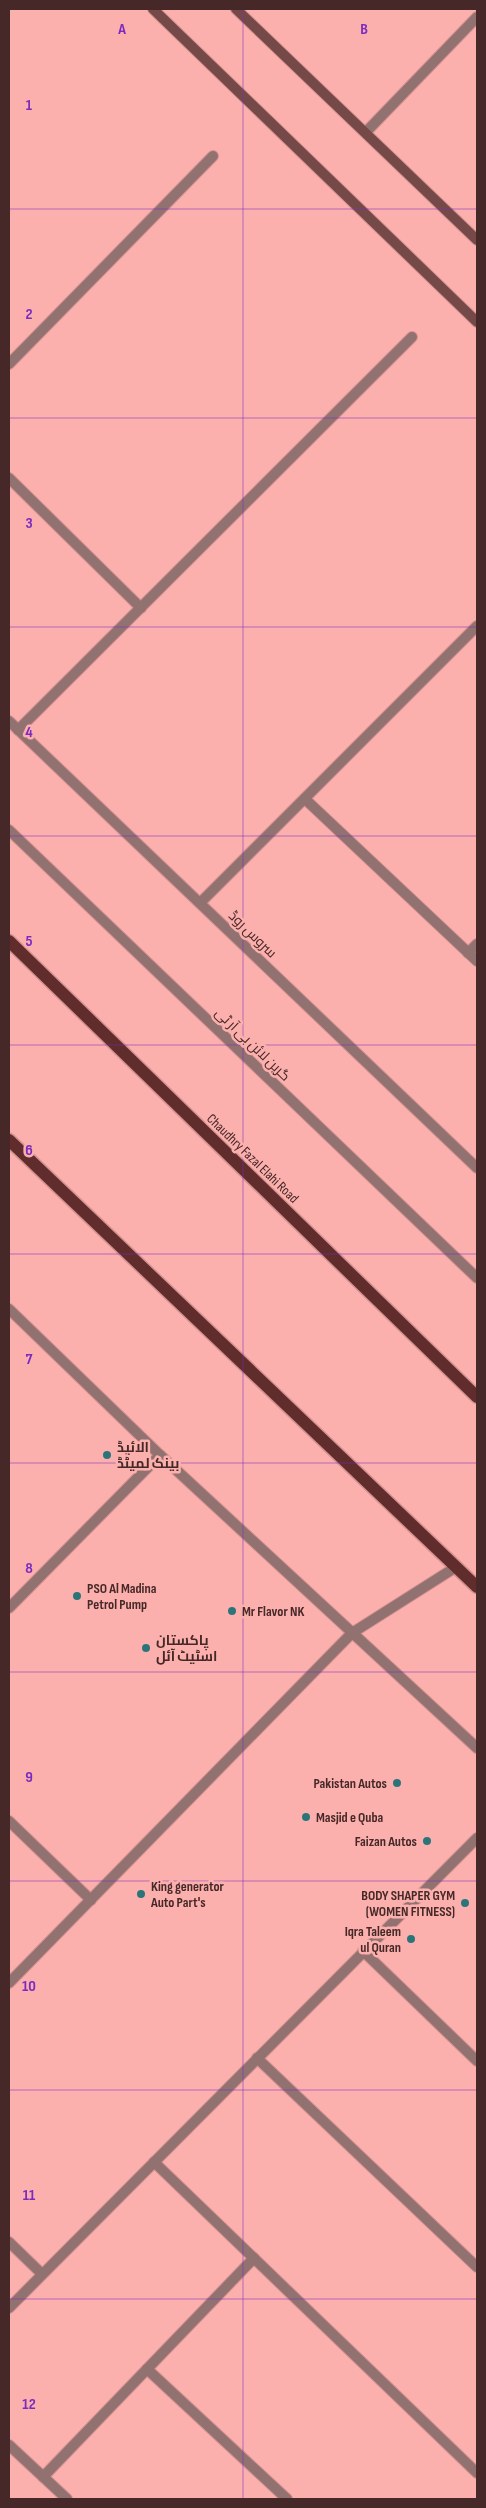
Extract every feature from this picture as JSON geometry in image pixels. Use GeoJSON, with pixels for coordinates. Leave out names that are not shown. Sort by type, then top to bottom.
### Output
{"type":"FeatureCollection","features":[{"type":"Feature","properties":{"kind":"main road","name":"Chaudhry Fazal Elahi Road"},"geometry":{"type":"LineString","coordinates":[[9,941],[477,1397]]}},
{"type":"Feature","properties":{"kind":"main road"},"geometry":{"type":"LineString","coordinates":[[9,1140],[477,1587]]}},
{"type":"Feature","properties":{"kind":"street"},"geometry":{"type":"LineString","coordinates":[[153,9],[477,322]]}},
{"type":"Feature","properties":{"kind":"street"},"geometry":{"type":"LineString","coordinates":[[236,9],[477,240]]}},
{"type":"Feature","properties":{"kind":"street"},"geometry":{"type":"LineString","coordinates":[[366,132],[477,17]]}},
{"type":"Feature","properties":{"kind":"street"},"geometry":{"type":"LineString","coordinates":[[9,364],[213,156]]}},
{"type":"Feature","properties":{"kind":"street"},"geometry":{"type":"LineString","coordinates":[[18,730],[412,337]]}},
{"type":"Feature","properties":{"kind":"street"},"geometry":{"type":"LineString","coordinates":[[9,478],[141,608]]}},
{"type":"Feature","properties":{"kind":"street"},"geometry":{"type":"LineString","coordinates":[[200,903],[477,626]]}},
{"type":"Feature","properties":{"kind":"street","name":"سروس روڈ"},"geometry":{"type":"LineString","coordinates":[[9,721],[477,1168]]}},
{"type":"Feature","properties":{"kind":"street"},"geometry":{"type":"LineString","coordinates":[[306,798],[477,961]]}},
{"type":"Feature","properties":{"kind":"street","name":"گرین لائن بی آر ٹی"},"geometry":{"type":"LineString","coordinates":[[9,830],[477,1278]]}},
{"type":"Feature","properties":{"kind":"street"},"geometry":{"type":"LineString","coordinates":[[468,953],[477,944]]}},
{"type":"Feature","properties":{"kind":"street"},"geometry":{"type":"LineString","coordinates":[[9,1309],[160,1455],[477,1748]]}},
{"type":"Feature","properties":{"kind":"street"},"geometry":{"type":"LineString","coordinates":[[9,1608],[160,1455]]}},
{"type":"Feature","properties":{"kind":"street"},"geometry":{"type":"LineString","coordinates":[[9,1983],[352,1633],[456,1566]]}},
{"type":"Feature","properties":{"kind":"street"},"geometry":{"type":"LineString","coordinates":[[9,1821],[91,1900]]}},
{"type":"Feature","properties":{"kind":"street"},"geometry":{"type":"LineString","coordinates":[[9,2308],[477,1838]]}},
{"type":"Feature","properties":{"kind":"street"},"geometry":{"type":"LineString","coordinates":[[363,1952],[477,2061]]}},
{"type":"Feature","properties":{"kind":"street"},"geometry":{"type":"LineString","coordinates":[[258,2058],[477,2267]]}},
{"type":"Feature","properties":{"kind":"street"},"geometry":{"type":"LineString","coordinates":[[154,2162],[477,2473]]}},
{"type":"Feature","properties":{"kind":"street"},"geometry":{"type":"LineString","coordinates":[[9,2242],[42,2274]]}},
{"type":"Feature","properties":{"kind":"street"},"geometry":{"type":"LineString","coordinates":[[42,2477],[254,2258]]}},
{"type":"Feature","properties":{"kind":"street"},"geometry":{"type":"LineString","coordinates":[[147,2369],[287,2499]]}},
{"type":"Feature","properties":{"kind":"street"},"geometry":{"type":"LineString","coordinates":[[9,2445],[67,2499]]}},
{"type":"Feature","properties":{"kind":"place","name":"الائیڈ بینک لمیٹڈ"},"geometry":{"type":"Point","coordinates":[107,1455]}},
{"type":"Feature","properties":{"kind":"place","name":"PSO Al Madina Petrol Pump"},"geometry":{"type":"Point","coordinates":[77,1596]}},
{"type":"Feature","properties":{"kind":"place","name":"Mr Flavor NK"},"geometry":{"type":"Point","coordinates":[232,1611]}},
{"type":"Feature","properties":{"kind":"place","name":"پاکستان اسٹیٹ آئل"},"geometry":{"type":"Point","coordinates":[146,1648]}},
{"type":"Feature","properties":{"kind":"place","name":"Pakistan Autos"},"geometry":{"type":"Point","coordinates":[397,1783]}},
{"type":"Feature","properties":{"kind":"place","name":"Masjid e Quba"},"geometry":{"type":"Point","coordinates":[306,1817]}},
{"type":"Feature","properties":{"kind":"place","name":"Faizan Autos"},"geometry":{"type":"Point","coordinates":[427,1841]}},
{"type":"Feature","properties":{"kind":"place","name":"King generator Auto Part's"},"geometry":{"type":"Point","coordinates":[141,1894]}},
{"type":"Feature","properties":{"kind":"place","name":"BODY SHAPER GYM (WOMEN FITNESS)"},"geometry":{"type":"Point","coordinates":[465,1903]}},
{"type":"Feature","properties":{"kind":"place","name":"Iqra Taleem ul Quran"},"geometry":{"type":"Point","coordinates":[411,1939]}}]}
